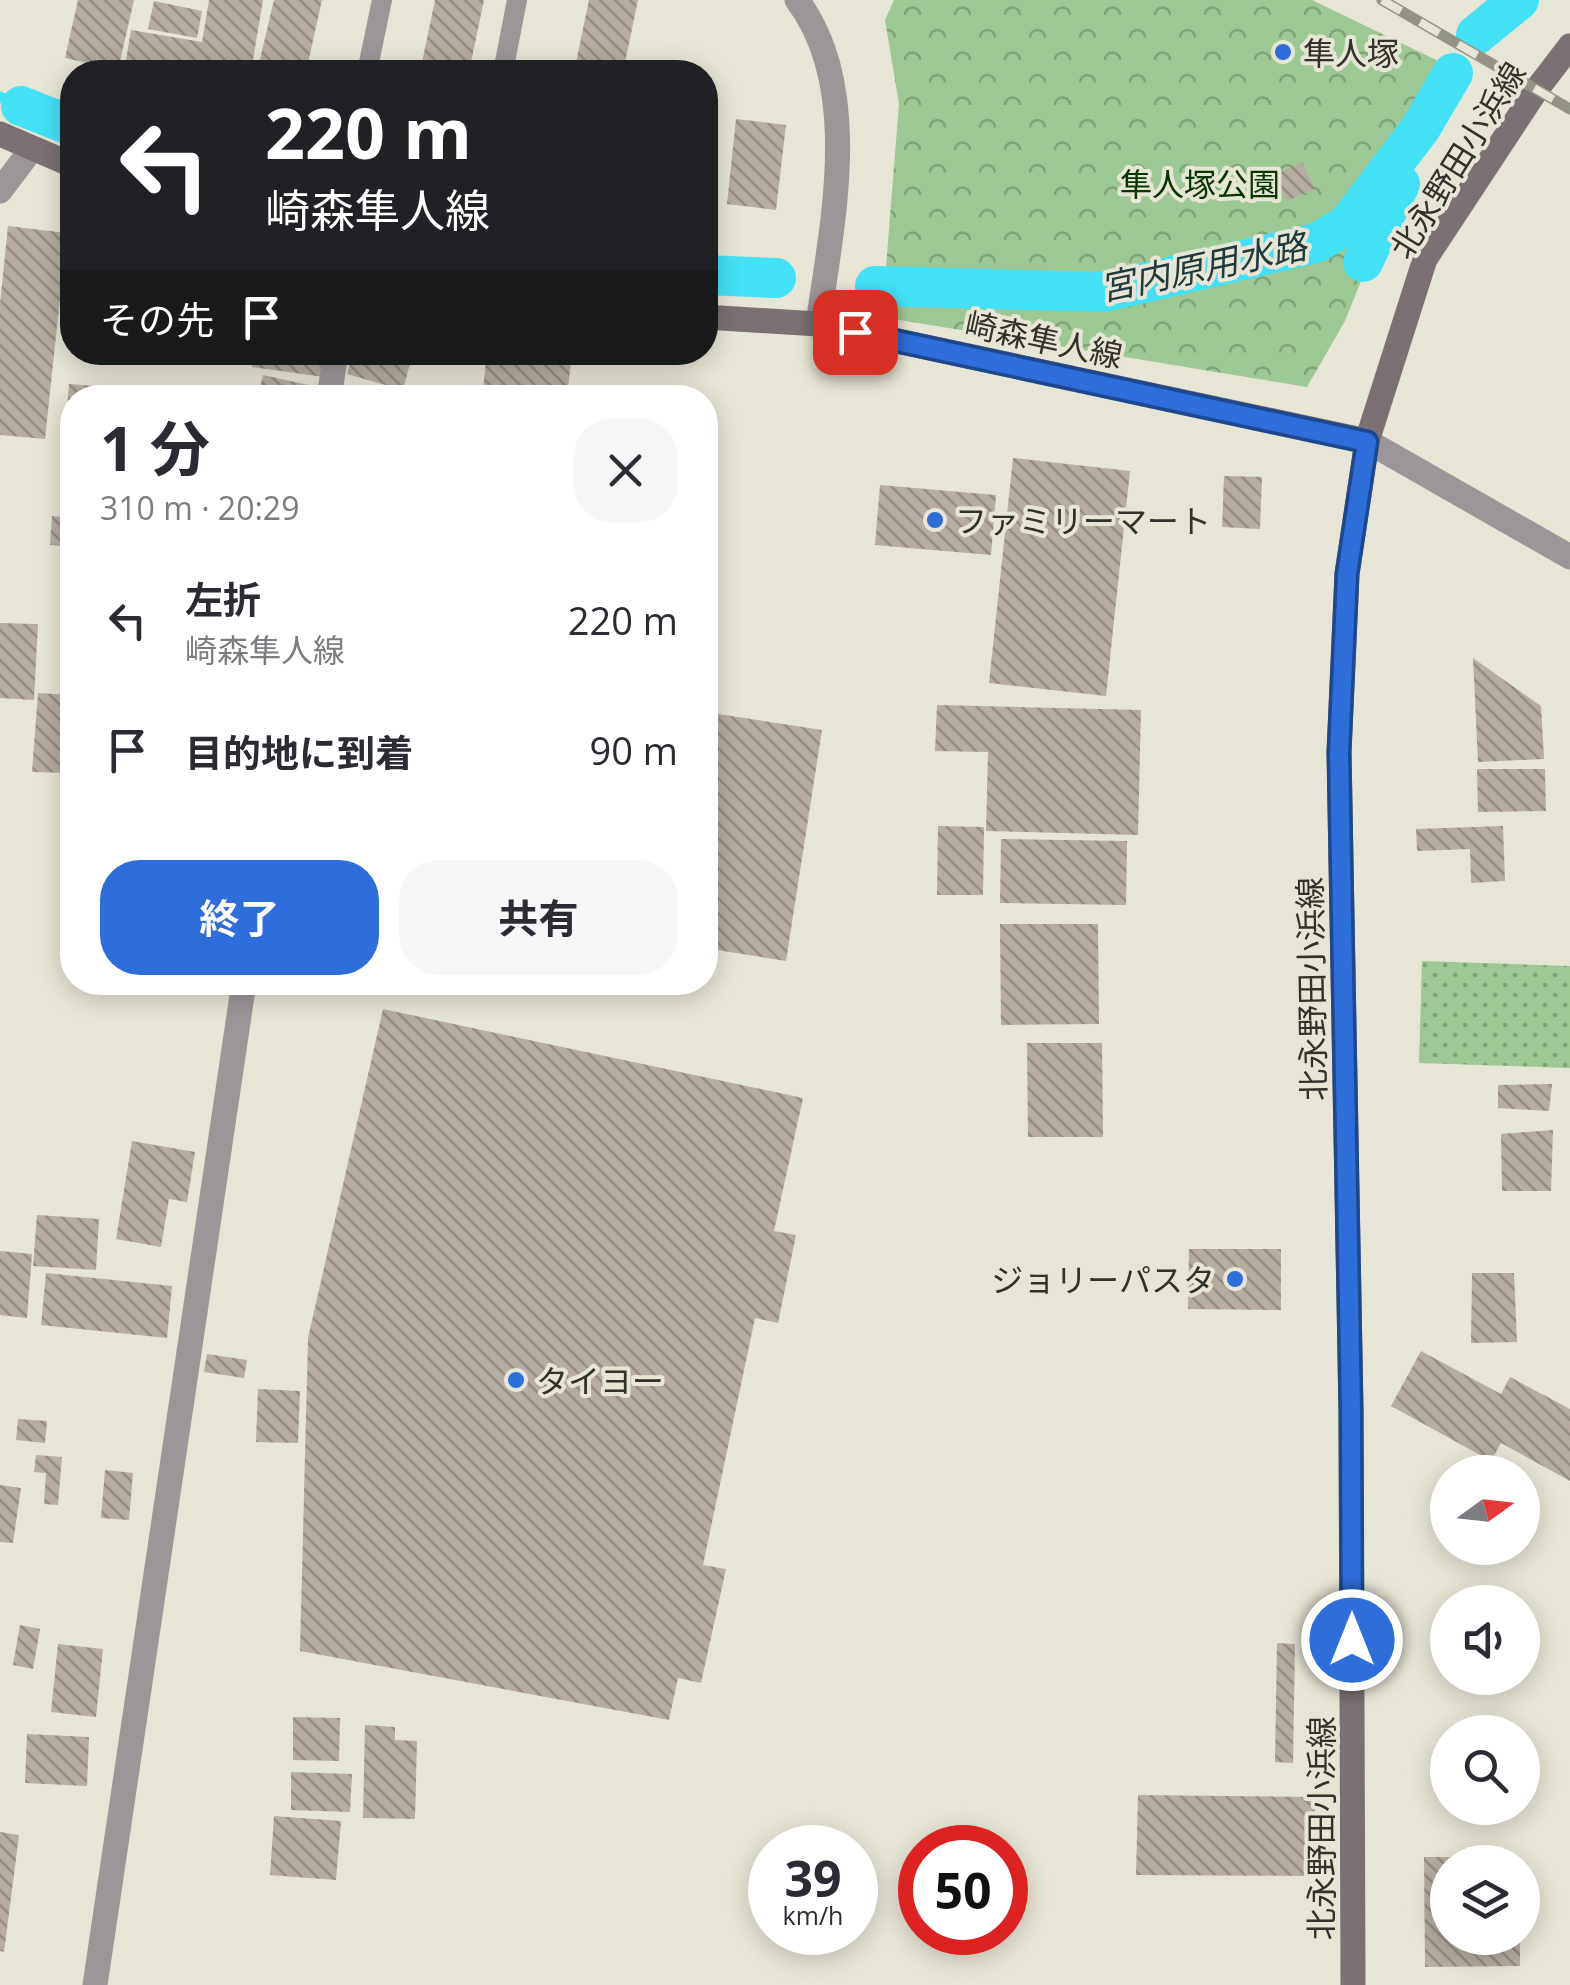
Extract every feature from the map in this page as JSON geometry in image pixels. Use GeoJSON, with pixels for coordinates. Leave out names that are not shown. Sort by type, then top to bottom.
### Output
{"type":"FeatureCollection","features":[{"type":"Feature","properties":{"kind":"main road","name":"北永野田小浜線"},"geometry":{"type":"LineString","coordinates":[[1353,1985],[1352,1430],[1339,752],[1347,574],[1367,442],[1426,259],[1537,89],[1570,46]]}},
{"type":"Feature","properties":{"kind":"main road"},"geometry":{"type":"LineString","coordinates":[[0,134],[60,160]]}},
{"type":"Feature","properties":{"kind":"main road","name":"崎森隼人線"},"geometry":{"type":"LineString","coordinates":[[718,318],[818,324],[1367,442]]}},
{"type":"Feature","properties":{"kind":"street"},"geometry":{"type":"LineString","coordinates":[[798,0],[811,18],[831,77],[839,170],[818,324]]}},
{"type":"Feature","properties":{"kind":"street"},"geometry":{"type":"LineString","coordinates":[[0,191],[32,150]]}},
{"type":"Feature","properties":{"kind":"street"},"geometry":{"type":"LineString","coordinates":[[1367,442],[1570,557]]}},
{"type":"Feature","properties":{"kind":"street"},"geometry":{"type":"LineString","coordinates":[[96,1985],[242,995]]}},
{"type":"Feature","properties":{"kind":"lane"},"geometry":{"type":"LineString","coordinates":[[370,60],[382,0]]}},
{"type":"Feature","properties":{"kind":"lane"},"geometry":{"type":"LineString","coordinates":[[505,60],[517,0]]}},
{"type":"Feature","properties":{"kind":"green space","name":"隼人塚公園"},"geometry":{"type":"Polygon","coordinates":[[[894,0],[1312,0],[1461,72],[1387,216],[1345,321],[1307,387],[882,317],[899,104],[885,20],[894,0]]]}},
{"type":"Feature","properties":{"kind":"green space"},"geometry":{"type":"Polygon","coordinates":[[[1422,961],[1570,966],[1570,1068],[1419,1063],[1422,961]]]}},
{"type":"Feature","properties":{"kind":"building"},"geometry":{"type":"Polygon","coordinates":[[[78,0],[134,0],[120,60],[65,58],[78,0]]]}},
{"type":"Feature","properties":{"kind":"building"},"geometry":{"type":"Polygon","coordinates":[[[209,0],[263,0],[253,60],[126,60],[131,30],[202,42],[209,0]]]}},
{"type":"Feature","properties":{"kind":"building"},"geometry":{"type":"Polygon","coordinates":[[[274,0],[322,0],[309,60],[260,60],[274,0]]]}},
{"type":"Feature","properties":{"kind":"building"},"geometry":{"type":"Polygon","coordinates":[[[435,0],[484,0],[472,60],[422,60],[435,0]]]}},
{"type":"Feature","properties":{"kind":"building"},"geometry":{"type":"Polygon","coordinates":[[[589,0],[638,0],[626,60],[576,60],[589,0]]]}},
{"type":"Feature","properties":{"kind":"building"},"geometry":{"type":"Polygon","coordinates":[[[154,1],[202,11],[197,38],[148,29],[154,1]]]}},
{"type":"Feature","properties":{"kind":"building"},"geometry":{"type":"Polygon","coordinates":[[[736,119],[786,125],[776,210],[727,204],[736,119]]]}},
{"type":"Feature","properties":{"kind":"building"},"geometry":{"type":"Polygon","coordinates":[[[1302,162],[1315,189],[1287,201],[1275,175],[1302,162]]]}},
{"type":"Feature","properties":{"kind":"building"},"geometry":{"type":"Polygon","coordinates":[[[8,226],[60,232],[60,299],[45,439],[0,435],[0,304],[8,226]]]}},
{"type":"Feature","properties":{"kind":"building"},"geometry":{"type":"Polygon","coordinates":[[[252,365],[325,365],[324,377],[252,365]]]}},
{"type":"Feature","properties":{"kind":"building"},"geometry":{"type":"Polygon","coordinates":[[[349,365],[410,365],[404,385],[386,385],[347,374],[349,365]]]}},
{"type":"Feature","properties":{"kind":"building"},"geometry":{"type":"Polygon","coordinates":[[[486,365],[571,365],[568,385],[483,385],[486,365]]]}},
{"type":"Feature","properties":{"kind":"building"},"geometry":{"type":"Polygon","coordinates":[[[263,375],[308,385],[260,385],[263,375]]]}},
{"type":"Feature","properties":{"kind":"building"},"geometry":{"type":"Polygon","coordinates":[[[1013,458],[1130,471],[1106,696],[989,683],[1013,458]]]}},
{"type":"Feature","properties":{"kind":"building"},"geometry":{"type":"Polygon","coordinates":[[[1224,476],[1262,477],[1260,529],[1222,527],[1224,476]]]}},
{"type":"Feature","properties":{"kind":"building","name":"ファミリーマート"},"geometry":{"type":"Polygon","coordinates":[[[880,485],[996,495],[991,555],[875,545],[880,485]]]}},
{"type":"Feature","properties":{"kind":"building"},"geometry":{"type":"Polygon","coordinates":[[[52,516],[60,517],[60,546],[50,545],[52,516]]]}},
{"type":"Feature","properties":{"kind":"building"},"geometry":{"type":"Polygon","coordinates":[[[0,623],[38,624],[34,700],[0,698],[0,623]]]}},
{"type":"Feature","properties":{"kind":"building"},"geometry":{"type":"Polygon","coordinates":[[[1473,658],[1541,706],[1544,759],[1478,762],[1473,658]]]}},
{"type":"Feature","properties":{"kind":"building"},"geometry":{"type":"Polygon","coordinates":[[[38,693],[60,694],[60,773],[32,772],[38,693]]]}},
{"type":"Feature","properties":{"kind":"building"},"geometry":{"type":"Polygon","coordinates":[[[937,705],[1141,710],[1138,835],[986,831],[988,752],[935,751],[937,705]]]}},
{"type":"Feature","properties":{"kind":"building"},"geometry":{"type":"Polygon","coordinates":[[[718,714],[822,730],[786,961],[718,950],[718,714]]]}},
{"type":"Feature","properties":{"kind":"building"},"geometry":{"type":"Polygon","coordinates":[[[1477,769],[1545,769],[1546,811],[1478,812],[1477,769]]]}},
{"type":"Feature","properties":{"kind":"building"},"geometry":{"type":"Polygon","coordinates":[[[938,826],[984,827],[983,895],[937,895],[938,826]]]}},
{"type":"Feature","properties":{"kind":"building"},"geometry":{"type":"Polygon","coordinates":[[[1503,826],[1505,881],[1471,883],[1470,849],[1417,851],[1416,829],[1503,826]]]}},
{"type":"Feature","properties":{"kind":"building"},"geometry":{"type":"Polygon","coordinates":[[[1001,839],[1127,841],[1126,905],[1000,903],[1001,839]]]}},
{"type":"Feature","properties":{"kind":"building"},"geometry":{"type":"Polygon","coordinates":[[[1000,924],[1098,924],[1099,1024],[1001,1025],[1000,924]]]}},
{"type":"Feature","properties":{"kind":"building"},"geometry":{"type":"Polygon","coordinates":[[[383,1009],[803,1098],[774,1231],[796,1235],[778,1323],[755,1318],[703,1565],[726,1569],[701,1683],[678,1678],[669,1720],[300,1651],[308,1338],[383,1009]]]}},
{"type":"Feature","properties":{"kind":"building"},"geometry":{"type":"Polygon","coordinates":[[[1027,1043],[1102,1043],[1103,1137],[1028,1137],[1027,1043]]]}},
{"type":"Feature","properties":{"kind":"building"},"geometry":{"type":"Polygon","coordinates":[[[1552,1084],[1549,1111],[1498,1108],[1498,1085],[1552,1084]]]}},
{"type":"Feature","properties":{"kind":"building"},"geometry":{"type":"Polygon","coordinates":[[[1553,1130],[1551,1191],[1502,1191],[1501,1134],[1553,1130]]]}},
{"type":"Feature","properties":{"kind":"building"},"geometry":{"type":"Polygon","coordinates":[[[132,1141],[195,1152],[187,1202],[169,1199],[161,1247],[116,1239],[132,1141]]]}},
{"type":"Feature","properties":{"kind":"building"},"geometry":{"type":"Polygon","coordinates":[[[37,1215],[99,1219],[96,1270],[33,1266],[37,1215]]]}},
{"type":"Feature","properties":{"kind":"building","name":"ジョリーパスタ"},"geometry":{"type":"Polygon","coordinates":[[[1189,1249],[1281,1249],[1281,1310],[1188,1309],[1189,1249]]]}},
{"type":"Feature","properties":{"kind":"building"},"geometry":{"type":"Polygon","coordinates":[[[0,1251],[32,1254],[27,1318],[0,1315],[0,1251]]]}},
{"type":"Feature","properties":{"kind":"building"},"geometry":{"type":"Polygon","coordinates":[[[46,1273],[172,1286],[167,1338],[41,1325],[46,1273]]]}},
{"type":"Feature","properties":{"kind":"building"},"geometry":{"type":"Polygon","coordinates":[[[1472,1273],[1514,1273],[1517,1342],[1471,1343],[1472,1273]]]}},
{"type":"Feature","properties":{"kind":"building"},"geometry":{"type":"Polygon","coordinates":[[[1421,1351],[1501,1394],[1510,1377],[1570,1409],[1570,1481],[1540,1464],[1540,1455],[1523,1455],[1501,1443],[1494,1455],[1480,1455],[1391,1406],[1421,1351]]]}},
{"type":"Feature","properties":{"kind":"building"},"geometry":{"type":"Polygon","coordinates":[[[207,1354],[247,1360],[244,1378],[204,1372],[207,1354]]]}},
{"type":"Feature","properties":{"kind":"building"},"geometry":{"type":"Polygon","coordinates":[[[258,1389],[300,1391],[298,1443],[256,1442],[258,1389]]]}},
{"type":"Feature","properties":{"kind":"building"},"geometry":{"type":"Polygon","coordinates":[[[18,1419],[47,1421],[45,1443],[16,1440],[18,1419]]]}},
{"type":"Feature","properties":{"kind":"building"},"geometry":{"type":"Polygon","coordinates":[[[36,1455],[62,1457],[58,1505],[44,1504],[46,1473],[34,1472],[36,1455]]]}},
{"type":"Feature","properties":{"kind":"building"},"geometry":{"type":"Polygon","coordinates":[[[105,1470],[133,1473],[129,1520],[101,1518],[105,1470]]]}},
{"type":"Feature","properties":{"kind":"building"},"geometry":{"type":"Polygon","coordinates":[[[0,1485],[21,1488],[13,1543],[0,1542],[0,1485]]]}},
{"type":"Feature","properties":{"kind":"building"},"geometry":{"type":"Polygon","coordinates":[[[20,1625],[40,1629],[33,1669],[13,1665],[20,1625]]]}},
{"type":"Feature","properties":{"kind":"building"},"geometry":{"type":"Polygon","coordinates":[[[1277,1643],[1295,1644],[1293,1763],[1275,1762],[1277,1643]]]}},
{"type":"Feature","properties":{"kind":"building"},"geometry":{"type":"Polygon","coordinates":[[[58,1644],[103,1649],[96,1717],[51,1712],[58,1644]]]}},
{"type":"Feature","properties":{"kind":"building"},"geometry":{"type":"Polygon","coordinates":[[[293,1717],[340,1718],[339,1761],[293,1760],[293,1717]]]}},
{"type":"Feature","properties":{"kind":"building"},"geometry":{"type":"Polygon","coordinates":[[[365,1725],[395,1727],[395,1740],[417,1741],[415,1819],[363,1818],[365,1725]]]}},
{"type":"Feature","properties":{"kind":"building"},"geometry":{"type":"Polygon","coordinates":[[[27,1734],[89,1737],[87,1786],[25,1783],[27,1734]]]}},
{"type":"Feature","properties":{"kind":"building"},"geometry":{"type":"Polygon","coordinates":[[[291,1772],[352,1774],[350,1812],[291,1810],[291,1772]]]}},
{"type":"Feature","properties":{"kind":"building"},"geometry":{"type":"Polygon","coordinates":[[[1138,1795],[1315,1797],[1315,1876],[1136,1875],[1138,1795]]]}},
{"type":"Feature","properties":{"kind":"building"},"geometry":{"type":"Polygon","coordinates":[[[274,1816],[341,1821],[336,1880],[270,1875],[274,1816]]]}},
{"type":"Feature","properties":{"kind":"building"},"geometry":{"type":"Polygon","coordinates":[[[0,1832],[19,1835],[4,1952],[0,1951],[0,1832]]]}},
{"type":"Feature","properties":{"kind":"building"},"geometry":{"type":"Polygon","coordinates":[[[1424,1857],[1430,1857],[1430,1955],[1520,1955],[1520,1966],[1425,1967],[1424,1857]]]}},
{"type":"Feature","properties":{"kind":"waterway","name":"宮内原用水路"},"geometry":{"type":"LineString","coordinates":[[1476,35],[1519,0]]}},
{"type":"Feature","properties":{"kind":"waterway","name":"宮内原用水路"},"geometry":{"type":"LineString","coordinates":[[875,286],[1104,292],[1316,243],[1347,225],[1420,129],[1453,73]]}},
{"type":"Feature","properties":{"kind":"waterway"},"geometry":{"type":"LineString","coordinates":[[0,97],[21,106]]}},
{"type":"Feature","properties":{"kind":"waterway","name":"宮内原用水路"},"geometry":{"type":"LineString","coordinates":[[21,106],[60,121]]}},
{"type":"Feature","properties":{"kind":"waterway","name":"宮内原用水路"},"geometry":{"type":"LineString","coordinates":[[1363,262],[1400,184]]}},
{"type":"Feature","properties":{"kind":"waterway","name":"宮内原用水路"},"geometry":{"type":"LineString","coordinates":[[718,276],[776,278]]}},
{"type":"Feature","properties":{"kind":"railway"},"geometry":{"type":"LineString","coordinates":[[1382,0],[1570,109]]}},
{"type":"Feature","properties":{"kind":"place","name":"隼人塚"},"geometry":{"type":"Point","coordinates":[1283,52]}},
{"type":"Feature","properties":{"kind":"place","name":"ファミリーマート"},"geometry":{"type":"Point","coordinates":[935,520]}},
{"type":"Feature","properties":{"kind":"place","name":"ジョリーパスタ"},"geometry":{"type":"Point","coordinates":[1235,1279]}},
{"type":"Feature","properties":{"kind":"place","name":"タイヨー"},"geometry":{"type":"Point","coordinates":[516,1380]}},
{"type":"Feature","properties":{"kind":"route"},"geometry":{"type":"LineString","coordinates":[[855,332],[1367,442],[1347,574],[1339,752],[1352,1640]]}}]}
